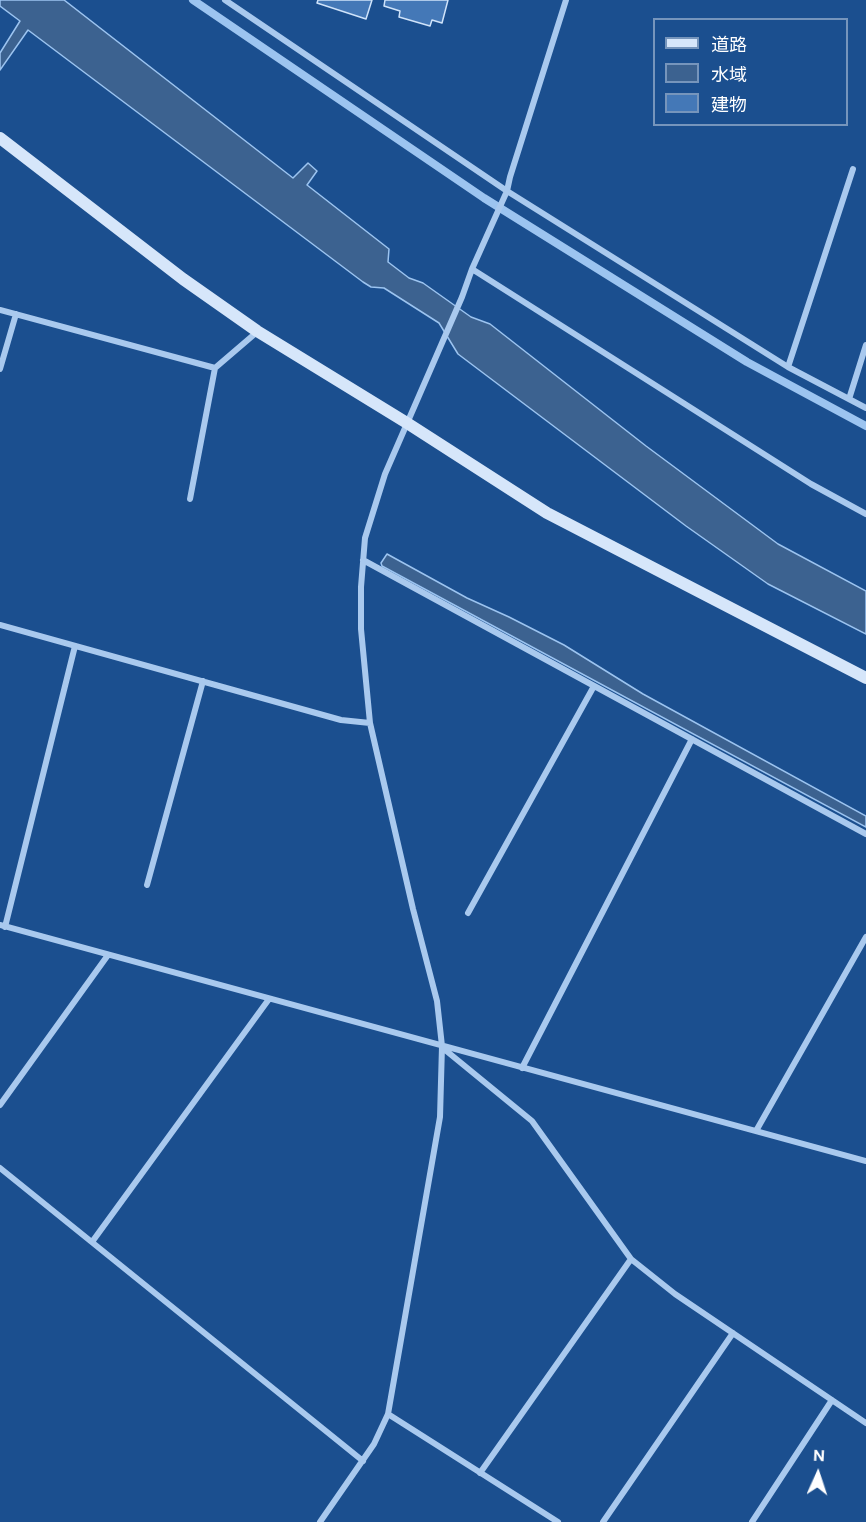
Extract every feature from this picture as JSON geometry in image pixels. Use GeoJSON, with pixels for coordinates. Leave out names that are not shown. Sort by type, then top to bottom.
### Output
{"type":"FeatureCollection","features":[{"type":"Feature","properties":{"kind":"street"},"geometry":{"type":"LineString","coordinates":[[225,0],[507,191],[788,367],[866,408]]}},
{"type":"Feature","properties":{"kind":"street"},"geometry":{"type":"LineString","coordinates":[[320,1522],[374,1444],[388,1414],[440,1117],[442,1046],[437,1000],[413,909],[370,723],[361,629],[365,538],[385,474],[472,269],[504,201],[566,0]]}},
{"type":"Feature","properties":{"kind":"street"},"geometry":{"type":"LineString","coordinates":[[0,138],[183,279],[257,331],[407,423],[547,513],[866,678]]}},
{"type":"Feature","properties":{"kind":"street"},"geometry":{"type":"LineString","coordinates":[[788,367],[853,169]]}},
{"type":"Feature","properties":{"kind":"street"},"geometry":{"type":"LineString","coordinates":[[472,269],[812,483],[866,514]]}},
{"type":"Feature","properties":{"kind":"street"},"geometry":{"type":"LineString","coordinates":[[0,310],[215,368]]}},
{"type":"Feature","properties":{"kind":"street"},"geometry":{"type":"LineString","coordinates":[[0,369],[16,314]]}},
{"type":"Feature","properties":{"kind":"street"},"geometry":{"type":"LineString","coordinates":[[190,499],[215,368],[257,331]]}},
{"type":"Feature","properties":{"kind":"street"},"geometry":{"type":"LineString","coordinates":[[849,399],[866,345]]}},
{"type":"Feature","properties":{"kind":"street"},"geometry":{"type":"LineString","coordinates":[[363,560],[866,834]]}},
{"type":"Feature","properties":{"kind":"street"},"geometry":{"type":"LineString","coordinates":[[0,625],[341,720],[370,723]]}},
{"type":"Feature","properties":{"kind":"street"},"geometry":{"type":"LineString","coordinates":[[75,646],[3,926],[866,1161]]}},
{"type":"Feature","properties":{"kind":"street"},"geometry":{"type":"LineString","coordinates":[[147,885],[203,681]]}},
{"type":"Feature","properties":{"kind":"street"},"geometry":{"type":"LineString","coordinates":[[468,914],[594,686]]}},
{"type":"Feature","properties":{"kind":"street"},"geometry":{"type":"LineString","coordinates":[[522,1068],[692,739]]}},
{"type":"Feature","properties":{"kind":"street"},"geometry":{"type":"LineString","coordinates":[[756,1131],[866,937]]}},
{"type":"Feature","properties":{"kind":"street"},"geometry":{"type":"LineString","coordinates":[[0,1105],[108,955]]}},
{"type":"Feature","properties":{"kind":"street"},"geometry":{"type":"LineString","coordinates":[[92,1242],[269,999]]}},
{"type":"Feature","properties":{"kind":"street"},"geometry":{"type":"LineString","coordinates":[[442,1046],[532,1120],[631,1258],[675,1294],[866,1423]]}},
{"type":"Feature","properties":{"kind":"street"},"geometry":{"type":"LineString","coordinates":[[0,1168],[363,1461]]}},
{"type":"Feature","properties":{"kind":"street"},"geometry":{"type":"LineString","coordinates":[[480,1473],[631,1258]]}},
{"type":"Feature","properties":{"kind":"street"},"geometry":{"type":"LineString","coordinates":[[603,1522],[733,1333]]}},
{"type":"Feature","properties":{"kind":"street"},"geometry":{"type":"LineString","coordinates":[[752,1522],[832,1400]]}},
{"type":"Feature","properties":{"kind":"street"},"geometry":{"type":"LineString","coordinates":[[388,1414],[558,1522]]}},
{"type":"Feature","properties":{"kind":"water"},"geometry":{"type":"Polygon","coordinates":[[[0,0],[64,0],[293,178],[308,163],[317,171],[307,185],[389,249],[388,262],[409,278],[423,283],[471,317],[490,324],[646,446],[778,544],[866,591],[866,634],[768,584],[686,526],[458,354],[439,323],[384,288],[371,287],[363,282],[28,30],[0,70],[0,53],[20,21],[0,6],[0,0]]]}},
{"type":"Feature","properties":{"kind":"water"},"geometry":{"type":"Polygon","coordinates":[[[387,554],[467,598],[564,645],[643,694],[866,816],[866,827],[382,566],[381,563],[387,554]]]}},
{"type":"Feature","properties":{"kind":"building"},"geometry":{"type":"Polygon","coordinates":[[[318,0],[372,0],[366,19],[317,3],[318,0]]]}},
{"type":"Feature","properties":{"kind":"building"},"geometry":{"type":"Polygon","coordinates":[[[385,0],[448,0],[442,23],[432,20],[430,26],[399,17],[400,11],[384,6],[385,0]]]}},
{"type":"Feature","properties":{"kind":"waterway"},"geometry":{"type":"LineString","coordinates":[[193,0],[484,198],[747,362],[866,426]]}}]}
